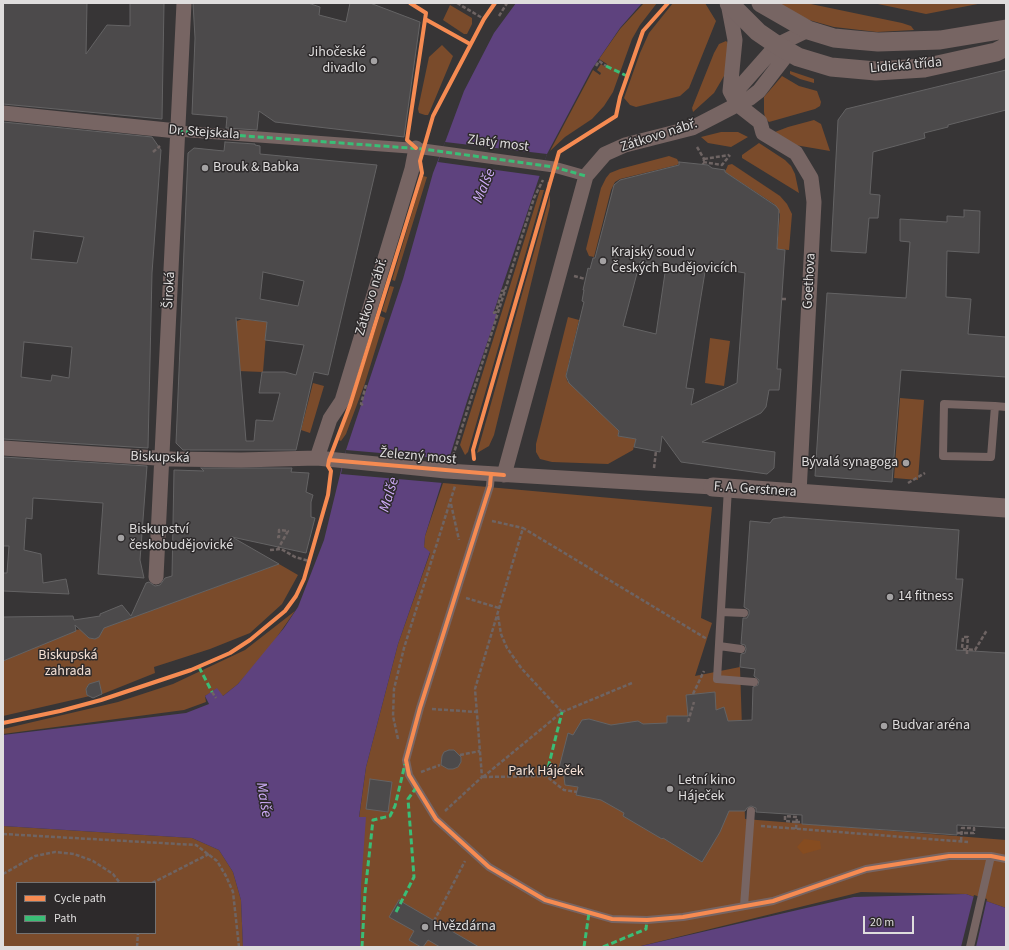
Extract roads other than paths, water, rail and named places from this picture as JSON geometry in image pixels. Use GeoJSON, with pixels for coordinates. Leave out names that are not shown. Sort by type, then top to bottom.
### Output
{"type":"FeatureCollection","features":[{"type":"Feature","properties":{"kind":"street","name":"Široká"},"geometry":{"type":"LineString","coordinates":[[156,576],[184,3]]}},
{"type":"Feature","properties":{"kind":"street","name":"Lidická třída"},"geometry":{"type":"LineString","coordinates":[[728,3],[758,32],[783,49],[798,57],[831,67],[876,71],[931,66],[996,52],[1006,46]]}},
{"type":"Feature","properties":{"kind":"street"},"geometry":{"type":"LineString","coordinates":[[728,3],[734,40],[730,91],[737,104]]}},
{"type":"Feature","properties":{"kind":"street","name":"Lidická třída"},"geometry":{"type":"LineString","coordinates":[[761,3],[808,30],[834,38],[878,42],[940,40],[1006,29]]}},
{"type":"Feature","properties":{"kind":"street"},"geometry":{"type":"LineString","coordinates":[[737,104],[739,88],[783,49],[808,30]]}},
{"type":"Feature","properties":{"kind":"street","name":"Zátkovo nábř."},"geometry":{"type":"LineString","coordinates":[[498,475],[586,176],[605,154],[624,145],[692,128],[737,104]]}},
{"type":"Feature","properties":{"kind":"street","name":"Goethova"},"geometry":{"type":"LineString","coordinates":[[737,104],[760,122],[763,133],[796,153],[810,178],[814,202],[799,493]]}},
{"type":"Feature","properties":{"kind":"street","name":"Dr. Stejskala"},"geometry":{"type":"LineString","coordinates":[[3,113],[177,131],[411,148]]}},
{"type":"Feature","properties":{"kind":"street"},"geometry":{"type":"LineString","coordinates":[[317,458],[330,420],[342,401],[412,169],[411,148]]}},
{"type":"Feature","properties":{"kind":"street","name":"Zlatý most"},"geometry":{"type":"LineString","coordinates":[[411,148],[544,165],[586,176]]}},
{"type":"Feature","properties":{"kind":"street","name":"Biskupská"},"geometry":{"type":"LineString","coordinates":[[3,448],[161,459],[241,460],[317,458]]}},
{"type":"Feature","properties":{"kind":"street","name":"Železný most"},"geometry":{"type":"LineString","coordinates":[[317,458],[344,462],[449,466],[498,475]]}},
{"type":"Feature","properties":{"kind":"street","name":"F. A. Gerstnera"},"geometry":{"type":"LineString","coordinates":[[498,475],[799,493],[1006,508]]}},
{"type":"Feature","properties":{"kind":"lane"},"geometry":{"type":"LineString","coordinates":[[995,406],[991,458],[943,456],[944,404],[995,406],[1006,407]]}},
{"type":"Feature","properties":{"kind":"lane"},"geometry":{"type":"LineString","coordinates":[[498,475],[490,486],[420,708],[406,760],[409,775],[436,819],[489,867],[545,900],[612,919],[647,920],[683,917],[773,901],[866,869],[949,856],[990,860],[1006,859]]}},
{"type":"Feature","properties":{"kind":"lane"},"geometry":{"type":"LineString","coordinates":[[721,488],[721,612],[718,679],[754,682]]}},
{"type":"Feature","properties":{"kind":"lane"},"geometry":{"type":"LineString","coordinates":[[721,612],[744,613]]}},
{"type":"Feature","properties":{"kind":"lane"},"geometry":{"type":"LineString","coordinates":[[719,646],[741,649]]}},
{"type":"Feature","properties":{"kind":"lane"},"geometry":{"type":"LineString","coordinates":[[744,906],[751,812]]}},
{"type":"Feature","properties":{"kind":"lane"},"geometry":{"type":"LineString","coordinates":[[970,947],[990,860]]}},
{"type":"Feature","properties":{"kind":"water","name":"Malše"},"geometry":{"type":"Polygon","coordinates":[[[516,3],[642,3],[620,28],[592,69],[547,154],[493,313],[497,314],[468,398],[425,536],[424,547],[430,552],[398,644],[366,767],[359,817],[366,817],[361,886],[360,947],[243,947],[241,900],[233,872],[219,850],[192,838],[3,826],[3,735],[186,713],[209,704],[205,696],[217,688],[223,696],[238,684],[284,628],[298,607],[324,540],[346,450],[403,279],[433,173],[464,91],[494,33],[516,3]]]}},
{"type":"Feature","properties":{"kind":"water"},"geometry":{"type":"Polygon","coordinates":[[[966,894],[1006,908],[1006,947],[637,947],[854,897],[966,894]]]}},
{"type":"Feature","properties":{"kind":"place","name":"Jihočeské divadlo"},"geometry":{"type":"Point","coordinates":[374,61]}},
{"type":"Feature","properties":{"kind":"place","name":"Brouk & Babka"},"geometry":{"type":"Point","coordinates":[205,168]}},
{"type":"Feature","properties":{"kind":"place","name":"Krajský soud v Českých Budějovicích"},"geometry":{"type":"Point","coordinates":[603,261]}},
{"type":"Feature","properties":{"kind":"place","name":"Bývalá synagoga"},"geometry":{"type":"Point","coordinates":[906,463]}},
{"type":"Feature","properties":{"kind":"place","name":"Biskupství českobudějovické"},"geometry":{"type":"Point","coordinates":[121,538]}},
{"type":"Feature","properties":{"kind":"place","name":"14 fitness"},"geometry":{"type":"Point","coordinates":[890,597]}},
{"type":"Feature","properties":{"kind":"place","name":"Budvar aréna"},"geometry":{"type":"Point","coordinates":[884,726]}},
{"type":"Feature","properties":{"kind":"place","name":"Letní kino Háječek"},"geometry":{"type":"Point","coordinates":[670,789]}},
{"type":"Feature","properties":{"kind":"place","name":"Hvězdárna"},"geometry":{"type":"Point","coordinates":[425,927]}},
{"type":"Feature","properties":{"kind":"park label","name":"Biskupská zahrada"},"geometry":{"type":"Point","coordinates":[68,664]}},
{"type":"Feature","properties":{"kind":"park label","name":"Park Háječek"},"geometry":{"type":"Point","coordinates":[546,772]}}]}
